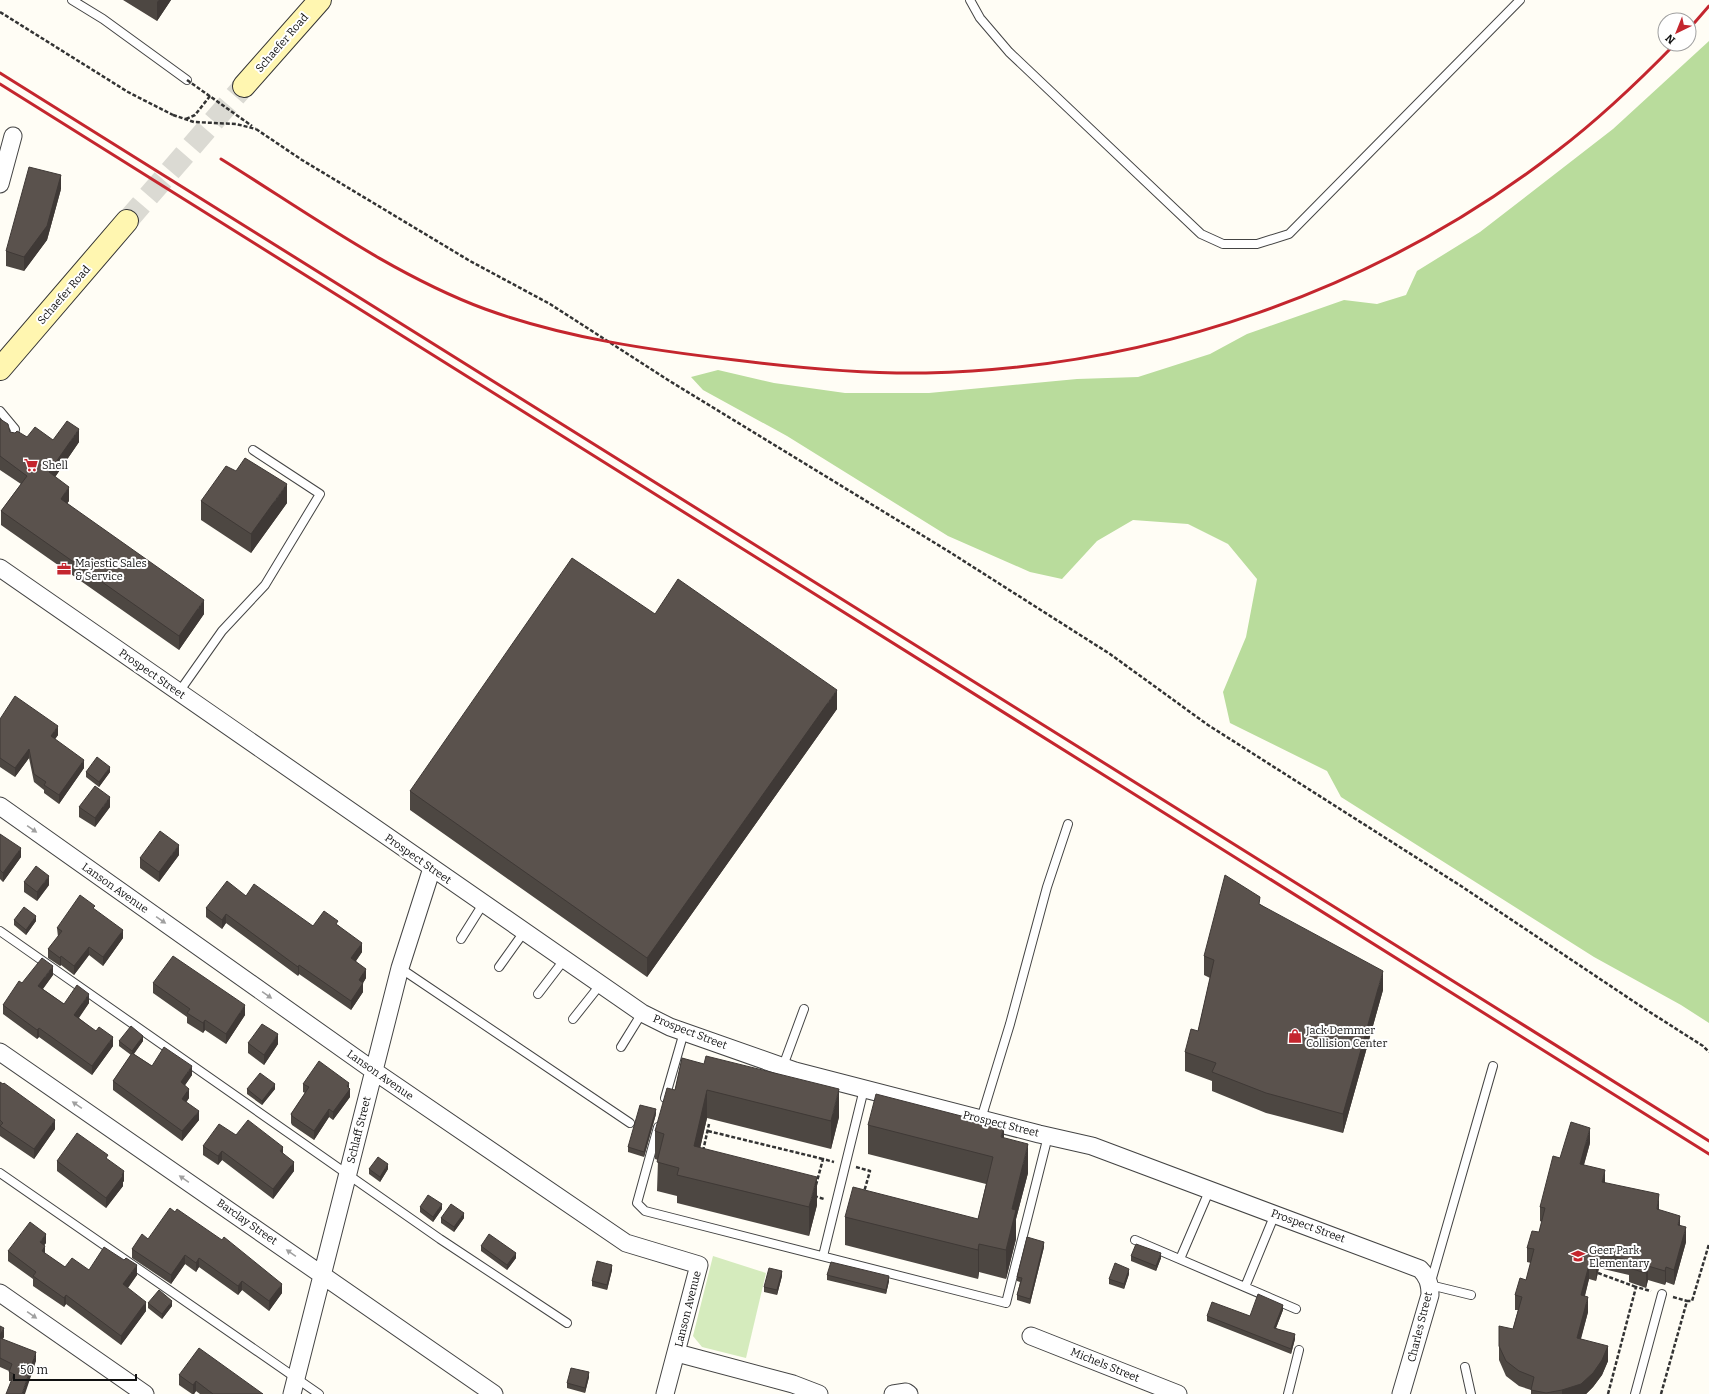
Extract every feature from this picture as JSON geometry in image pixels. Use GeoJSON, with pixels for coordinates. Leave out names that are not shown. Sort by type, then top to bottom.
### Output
{"type":"FeatureCollection","features":[{"type":"Feature","properties":{"kind":"main road","name":"Schaefer Road"},"geometry":{"type":"LineString","coordinates":[[244,86],[320,0]]}},
{"type":"Feature","properties":{"kind":"main road","name":"Schaefer Road"},"geometry":{"type":"LineString","coordinates":[[0,369],[127,222]]}},
{"type":"Feature","properties":{"kind":"street"},"geometry":{"type":"LineString","coordinates":[[0,184],[2,165],[13,136]]}},
{"type":"Feature","properties":{"kind":"street","name":"Prospect Street"},"geometry":{"type":"LineString","coordinates":[[0,570],[179,692],[642,1013],[684,1032],[783,1066],[864,1089],[1092,1146],[1414,1265]]}},
{"type":"Feature","properties":{"kind":"street","name":"Lanson Avenue"},"geometry":{"type":"LineString","coordinates":[[0,806],[374,1071],[626,1243],[699,1264],[677,1353],[665,1394]]}},
{"type":"Feature","properties":{"kind":"street","name":"Schlaff Street"},"geometry":{"type":"LineString","coordinates":[[294,1386],[400,968],[432,868]]}},
{"type":"Feature","properties":{"kind":"street","name":"Barclay Street"},"geometry":{"type":"LineString","coordinates":[[0,1052],[494,1394]]}},
{"type":"Feature","properties":{"kind":"street","name":"Charles Street"},"geometry":{"type":"LineString","coordinates":[[1402,1394],[1430,1295],[1430,1285],[1426,1275],[1414,1265]]}},
{"type":"Feature","properties":{"kind":"street"},"geometry":{"type":"LineString","coordinates":[[0,1293],[145,1394]]}},
{"type":"Feature","properties":{"kind":"street","name":"Michels Street"},"geometry":{"type":"LineString","coordinates":[[1031,1336],[1178,1394]]}},
{"type":"Feature","properties":{"kind":"street","name":"Lanson Avenue"},"geometry":{"type":"LineString","coordinates":[[677,1353],[793,1384],[819,1394]]}},
{"type":"Feature","properties":{"kind":"street"},"geometry":{"type":"LineString","coordinates":[[893,1394],[906,1392],[909,1394]]}},
{"type":"Feature","properties":{"kind":"lane"},"geometry":{"type":"LineString","coordinates":[[72,0],[103,19],[187,80]]}},
{"type":"Feature","properties":{"kind":"lane"},"geometry":{"type":"LineString","coordinates":[[970,0],[980,18],[1009,52],[1202,234],[1223,244],[1257,244],[1289,234],[1520,0]]}},
{"type":"Feature","properties":{"kind":"lane"},"geometry":{"type":"LineString","coordinates":[[0,411],[15,429],[13,441]]}},
{"type":"Feature","properties":{"kind":"lane"},"geometry":{"type":"LineString","coordinates":[[179,692],[222,631],[265,585],[320,494],[253,450]]}},
{"type":"Feature","properties":{"kind":"lane"},"geometry":{"type":"LineString","coordinates":[[981,1119],[1012,1017],[1047,887],[1068,824]]}},
{"type":"Feature","properties":{"kind":"lane"},"geometry":{"type":"LineString","coordinates":[[461,939],[483,904]]}},
{"type":"Feature","properties":{"kind":"lane"},"geometry":{"type":"LineString","coordinates":[[0,931],[440,1239],[567,1323]]}},
{"type":"Feature","properties":{"kind":"lane"},"geometry":{"type":"LineString","coordinates":[[499,967],[524,932]]}},
{"type":"Feature","properties":{"kind":"lane"},"geometry":{"type":"LineString","coordinates":[[538,994],[564,960]]}},
{"type":"Feature","properties":{"kind":"lane"},"geometry":{"type":"LineString","coordinates":[[400,968],[630,1123]]}},
{"type":"Feature","properties":{"kind":"lane"},"geometry":{"type":"LineString","coordinates":[[573,1019],[600,985]]}},
{"type":"Feature","properties":{"kind":"lane"},"geometry":{"type":"LineString","coordinates":[[783,1066],[804,1009]]}},
{"type":"Feature","properties":{"kind":"lane"},"geometry":{"type":"LineString","coordinates":[[621,1047],[642,1013]]}},
{"type":"Feature","properties":{"kind":"lane"},"geometry":{"type":"LineString","coordinates":[[664,1104],[684,1032]]}},
{"type":"Feature","properties":{"kind":"lane"},"geometry":{"type":"LineString","coordinates":[[1471,1295],[1430,1285],[1493,1066]]}},
{"type":"Feature","properties":{"kind":"lane"},"geometry":{"type":"LineString","coordinates":[[823,1256],[864,1089]]}},
{"type":"Feature","properties":{"kind":"lane"},"geometry":{"type":"LineString","coordinates":[[660,1120],[637,1203],[645,1211],[1006,1303],[1048,1136]]}},
{"type":"Feature","properties":{"kind":"lane"},"geometry":{"type":"LineString","coordinates":[[0,1173],[294,1386],[319,1394]]}},
{"type":"Feature","properties":{"kind":"lane"},"geometry":{"type":"LineString","coordinates":[[1180,1259],[1210,1189]]}},
{"type":"Feature","properties":{"kind":"lane"},"geometry":{"type":"LineString","coordinates":[[1245,1287],[1275,1214]]}},
{"type":"Feature","properties":{"kind":"lane"},"geometry":{"type":"LineString","coordinates":[[1135,1240],[1296,1308]]}},
{"type":"Feature","properties":{"kind":"lane"},"geometry":{"type":"LineString","coordinates":[[1635,1394],[1662,1294]]}},
{"type":"Feature","properties":{"kind":"lane"},"geometry":{"type":"LineString","coordinates":[[1288,1394],[1299,1350]]}},
{"type":"Feature","properties":{"kind":"lane"},"geometry":{"type":"LineString","coordinates":[[1465,1367],[1471,1394]]}},
{"type":"Feature","properties":{"kind":"path"},"geometry":{"type":"LineString","coordinates":[[0,12],[128,92],[173,115],[194,122],[236,124],[256,129]]}},
{"type":"Feature","properties":{"kind":"path"},"geometry":{"type":"LineString","coordinates":[[187,80],[302,160],[464,257],[550,304],[668,380],[948,550],[1110,654],[1208,725],[1461,886],[1703,1046],[1709,1052]]}},
{"type":"Feature","properties":{"kind":"path"},"geometry":{"type":"LineString","coordinates":[[186,119],[195,115],[210,96]]}},
{"type":"Feature","properties":{"kind":"path"},"geometry":{"type":"LineString","coordinates":[[702,1153],[709,1124]]}},
{"type":"Feature","properties":{"kind":"path"},"geometry":{"type":"LineString","coordinates":[[708,1131],[837,1162]]}},
{"type":"Feature","properties":{"kind":"path"},"geometry":{"type":"LineString","coordinates":[[814,1196],[823,1159]]}},
{"type":"Feature","properties":{"kind":"path"},"geometry":{"type":"LineString","coordinates":[[857,1160],[855,1167],[870,1171],[864,1193]]}},
{"type":"Feature","properties":{"kind":"path"},"geometry":{"type":"LineString","coordinates":[[806,1194],[828,1200]]}},
{"type":"Feature","properties":{"kind":"path"},"geometry":{"type":"LineString","coordinates":[[1598,1272],[1636,1287],[1687,1301],[1692,1301],[1709,1244]]}},
{"type":"Feature","properties":{"kind":"path"},"geometry":{"type":"LineString","coordinates":[[1608,1394],[1636,1287]]}},
{"type":"Feature","properties":{"kind":"path"},"geometry":{"type":"LineString","coordinates":[[1661,1394],[1687,1301]]}},
{"type":"Feature","properties":{"kind":"green space"},"geometry":{"type":"Polygon","coordinates":[[[1709,41],[1709,1023],[1681,1005],[1594,957],[1341,797],[1327,771],[1230,723],[1223,692],[1246,637],[1257,579],[1228,544],[1188,524],[1133,520],[1097,541],[1062,579],[1030,572],[948,536],[787,436],[703,390],[691,377],[718,370],[774,383],[845,393],[929,393],[1077,379],[1138,377],[1210,354],[1247,334],[1344,300],[1377,304],[1406,295],[1417,271],[1480,232],[1613,129],[1709,41]]]}},
{"type":"Feature","properties":{"kind":"green space"},"geometry":{"type":"Polygon","coordinates":[[[713,1256],[766,1273],[746,1358],[702,1347],[693,1336],[713,1256]]]}},
{"type":"Feature","properties":{"kind":"building"},"geometry":{"type":"Polygon","coordinates":[[[29,167],[61,175],[47,226],[24,257],[6,251],[29,167]]]}},
{"type":"Feature","properties":{"kind":"building"},"geometry":{"type":"Polygon","coordinates":[[[0,419],[8,424],[10,432],[15,433],[17,431],[27,437],[35,427],[53,440],[67,421],[79,429],[49,472],[69,487],[61,499],[204,600],[179,636],[1,511],[27,476],[0,456],[0,419]]]}},
{"type":"Feature","properties":{"kind":"building"},"geometry":{"type":"Polygon","coordinates":[[[245,458],[287,484],[251,534],[201,501],[226,466],[236,471],[245,458]]]}},
{"type":"Feature","properties":{"kind":"building"},"geometry":{"type":"Polygon","coordinates":[[[572,558],[655,614],[678,579],[837,690],[647,958],[410,791],[572,558]]]}},
{"type":"Feature","properties":{"kind":"building"},"geometry":{"type":"Polygon","coordinates":[[[15,696],[58,726],[51,736],[84,760],[59,795],[44,785],[46,782],[34,774],[29,749],[15,768],[0,758],[0,719],[15,696]]]}},
{"type":"Feature","properties":{"kind":"building"},"geometry":{"type":"Polygon","coordinates":[[[97,757],[110,767],[99,782],[86,772],[97,757]]]}},
{"type":"Feature","properties":{"kind":"building"},"geometry":{"type":"Polygon","coordinates":[[[95,786],[110,797],[95,818],[79,807],[95,786]]]}},
{"type":"Feature","properties":{"kind":"building"},"geometry":{"type":"Polygon","coordinates":[[[160,831],[179,845],[159,872],[140,858],[160,831]]]}},
{"type":"Feature","properties":{"kind":"building"},"geometry":{"type":"Polygon","coordinates":[[[0,834],[21,848],[3,873],[0,870],[0,834]]]}},
{"type":"Feature","properties":{"kind":"building"},"geometry":{"type":"Polygon","coordinates":[[[36,866],[49,876],[37,892],[24,882],[36,866]]]}},
{"type":"Feature","properties":{"kind":"building"},"geometry":{"type":"Polygon","coordinates":[[[1225,875],[1260,897],[1259,904],[1383,971],[1343,1114],[1266,1093],[1212,1072],[1216,1063],[1185,1052],[1191,1029],[1198,1031],[1214,960],[1204,956],[1225,875]]]}},
{"type":"Feature","properties":{"kind":"building"},"geometry":{"type":"Polygon","coordinates":[[[227,881],[246,896],[254,884],[313,926],[324,911],[338,921],[336,924],[362,943],[351,958],[366,969],[359,980],[363,983],[351,1001],[299,965],[298,967],[226,914],[222,920],[206,908],[227,881]]]}},
{"type":"Feature","properties":{"kind":"building"},"geometry":{"type":"Polygon","coordinates":[[[80,895],[95,906],[93,908],[123,930],[103,957],[89,947],[74,966],[61,956],[60,958],[48,949],[62,931],[57,928],[80,895]]]}},
{"type":"Feature","properties":{"kind":"building"},"geometry":{"type":"Polygon","coordinates":[[[24,907],[36,916],[26,930],[14,920],[24,907]]]}},
{"type":"Feature","properties":{"kind":"building"},"geometry":{"type":"Polygon","coordinates":[[[173,956],[245,1005],[226,1034],[205,1020],[203,1023],[187,1013],[190,1009],[153,983],[173,956]]]}},
{"type":"Feature","properties":{"kind":"building"},"geometry":{"type":"Polygon","coordinates":[[[42,958],[53,966],[38,986],[64,1004],[77,985],[89,994],[74,1015],[96,1031],[99,1027],[113,1037],[92,1066],[39,1028],[37,1030],[3,1005],[19,981],[22,983],[42,958]]]}},
{"type":"Feature","properties":{"kind":"building"},"geometry":{"type":"Polygon","coordinates":[[[262,1024],[278,1034],[264,1055],[248,1043],[262,1024]]]}},
{"type":"Feature","properties":{"kind":"building"},"geometry":{"type":"Polygon","coordinates":[[[131,1026],[143,1036],[132,1051],[119,1041],[131,1026]]]}},
{"type":"Feature","properties":{"kind":"building"},"geometry":{"type":"Polygon","coordinates":[[[164,1047],[192,1066],[181,1082],[189,1089],[182,1099],[199,1111],[182,1131],[113,1081],[132,1053],[152,1066],[164,1047]]]}},
{"type":"Feature","properties":{"kind":"building"},"geometry":{"type":"Polygon","coordinates":[[[706,1056],[839,1089],[831,1121],[707,1090],[694,1146],[817,1177],[809,1207],[677,1175],[679,1168],[657,1162],[664,1134],[655,1131],[667,1088],[675,1090],[682,1058],[704,1064],[706,1056]]]}},
{"type":"Feature","properties":{"kind":"building"},"geometry":{"type":"Polygon","coordinates":[[[319,1061],[349,1083],[347,1086],[350,1089],[333,1112],[329,1109],[314,1131],[291,1114],[309,1087],[303,1084],[319,1061]]]}},
{"type":"Feature","properties":{"kind":"building"},"geometry":{"type":"Polygon","coordinates":[[[260,1073],[275,1084],[262,1101],[247,1089],[260,1073]]]}},
{"type":"Feature","properties":{"kind":"building"},"geometry":{"type":"Polygon","coordinates":[[[0,1082],[3,1084],[4,1083],[55,1120],[34,1149],[0,1126],[3,1123],[0,1120],[0,1082]]]}},
{"type":"Feature","properties":{"kind":"building"},"geometry":{"type":"Polygon","coordinates":[[[876,1094],[1004,1127],[1001,1137],[1028,1144],[1012,1209],[1016,1210],[1006,1250],[979,1244],[978,1250],[845,1217],[853,1187],[978,1219],[993,1157],[868,1125],[876,1094]]]}},
{"type":"Feature","properties":{"kind":"building"},"geometry":{"type":"Polygon","coordinates":[[[640,1105],[656,1109],[644,1152],[628,1147],[640,1105]]]}},
{"type":"Feature","properties":{"kind":"building"},"geometry":{"type":"Polygon","coordinates":[[[248,1120],[283,1147],[280,1151],[294,1162],[273,1189],[222,1151],[218,1156],[203,1146],[219,1124],[236,1135],[248,1120]]]}},
{"type":"Feature","properties":{"kind":"building"},"geometry":{"type":"Polygon","coordinates":[[[1571,1122],[1590,1128],[1580,1164],[1605,1170],[1602,1182],[1659,1194],[1657,1209],[1680,1216],[1678,1225],[1686,1227],[1674,1270],[1666,1267],[1665,1271],[1648,1266],[1646,1273],[1629,1268],[1631,1261],[1599,1253],[1596,1266],[1589,1265],[1581,1295],[1588,1297],[1577,1338],[1608,1346],[1602,1360],[1593,1373],[1581,1384],[1546,1393],[1531,1390],[1534,1377],[1519,1371],[1506,1361],[1499,1346],[1499,1326],[1513,1329],[1522,1297],[1515,1295],[1520,1278],[1526,1280],[1534,1249],[1527,1248],[1532,1231],[1539,1232],[1545,1208],[1540,1207],[1553,1156],[1560,1158],[1571,1122]]]}},
{"type":"Feature","properties":{"kind":"building"},"geometry":{"type":"Polygon","coordinates":[[[77,1133],[108,1155],[106,1158],[124,1171],[123,1176],[106,1198],[57,1161],[77,1133]]]}},
{"type":"Feature","properties":{"kind":"building"},"geometry":{"type":"Polygon","coordinates":[[[378,1157],[388,1164],[380,1177],[369,1169],[378,1157]]]}},
{"type":"Feature","properties":{"kind":"building"},"geometry":{"type":"Polygon","coordinates":[[[428,1195],[442,1204],[433,1217],[420,1207],[428,1195]]]}},
{"type":"Feature","properties":{"kind":"building"},"geometry":{"type":"Polygon","coordinates":[[[451,1204],[464,1213],[454,1227],[441,1218],[451,1204]]]}},
{"type":"Feature","properties":{"kind":"building"},"geometry":{"type":"Polygon","coordinates":[[[170,1208],[175,1212],[177,1209],[222,1240],[224,1237],[282,1284],[269,1301],[242,1281],[238,1286],[199,1258],[196,1263],[185,1255],[171,1275],[132,1249],[142,1234],[148,1239],[170,1208]]]}},
{"type":"Feature","properties":{"kind":"building"},"geometry":{"type":"Polygon","coordinates":[[[30,1222],[46,1234],[40,1242],[45,1246],[42,1251],[65,1267],[72,1258],[89,1270],[104,1247],[124,1260],[126,1258],[137,1265],[123,1284],[146,1302],[121,1336],[66,1295],[64,1298],[33,1276],[36,1272],[8,1251],[30,1222]]]}},
{"type":"Feature","properties":{"kind":"building"},"geometry":{"type":"Polygon","coordinates":[[[489,1234],[516,1253],[507,1265],[481,1246],[489,1234]]]}},
{"type":"Feature","properties":{"kind":"building"},"geometry":{"type":"Polygon","coordinates":[[[1027,1237],[1044,1242],[1030,1299],[1017,1295],[1022,1278],[1017,1277],[1027,1237]]]}},
{"type":"Feature","properties":{"kind":"building"},"geometry":{"type":"Polygon","coordinates":[[[1136,1244],[1161,1253],[1156,1266],[1131,1256],[1136,1244]]]}},
{"type":"Feature","properties":{"kind":"building"},"geometry":{"type":"Polygon","coordinates":[[[597,1261],[612,1265],[607,1285],[592,1281],[597,1261]]]}},
{"type":"Feature","properties":{"kind":"building"},"geometry":{"type":"Polygon","coordinates":[[[831,1262],[889,1276],[886,1290],[827,1275],[831,1262]]]}},
{"type":"Feature","properties":{"kind":"building"},"geometry":{"type":"Polygon","coordinates":[[[1115,1263],[1129,1269],[1124,1284],[1109,1279],[1115,1263]]]}},
{"type":"Feature","properties":{"kind":"building"},"geometry":{"type":"Polygon","coordinates":[[[769,1268],[782,1271],[777,1290],[764,1287],[769,1268]]]}},
{"type":"Feature","properties":{"kind":"building"},"geometry":{"type":"Polygon","coordinates":[[[159,1290],[172,1301],[162,1314],[148,1303],[159,1290]]]}},
{"type":"Feature","properties":{"kind":"building"},"geometry":{"type":"Polygon","coordinates":[[[1258,1294],[1283,1305],[1274,1328],[1295,1334],[1291,1349],[1207,1316],[1212,1302],[1250,1316],[1258,1294]]]}},
{"type":"Feature","properties":{"kind":"building"},"geometry":{"type":"Polygon","coordinates":[[[0,1326],[4,1328],[0,1335],[0,1326]]]}},
{"type":"Feature","properties":{"kind":"building"},"geometry":{"type":"Polygon","coordinates":[[[0,1338],[36,1352],[22,1394],[6,1394],[14,1374],[9,1372],[12,1364],[0,1358],[0,1338]]]}},
{"type":"Feature","properties":{"kind":"building"},"geometry":{"type":"Polygon","coordinates":[[[199,1348],[263,1394],[213,1394],[196,1381],[193,1385],[179,1375],[199,1348]]]}},
{"type":"Feature","properties":{"kind":"building"},"geometry":{"type":"Polygon","coordinates":[[[571,1368],[589,1372],[585,1388],[567,1383],[571,1368]]]}},
{"type":"Feature","properties":{"kind":"tunnel"},"geometry":{"type":"LineString","coordinates":[[127,221],[244,86]]}},
{"type":"Feature","properties":{"kind":"railway"},"geometry":{"type":"LineString","coordinates":[[1697,20],[1709,6]]}},
{"type":"Feature","properties":{"kind":"railway"},"geometry":{"type":"LineString","coordinates":[[221,159],[349,240],[416,278],[450,295],[485,309],[546,328],[608,342],[640,347],[806,368],[902,373],[1011,368],[1095,356],[1178,337],[1259,313],[1338,281],[1414,244],[1487,201],[1557,151],[1588,126],[1667,52]]}},
{"type":"Feature","properties":{"kind":"railway"},"geometry":{"type":"LineString","coordinates":[[0,73],[1709,1141]]}},
{"type":"Feature","properties":{"kind":"railway"},"geometry":{"type":"LineString","coordinates":[[0,84],[1709,1154]]}},
{"type":"Feature","properties":{"kind":"place","name":"Shell"},"geometry":{"type":"Point","coordinates":[31,465]}},
{"type":"Feature","properties":{"kind":"place","name":"Majestic Sales & Service"},"geometry":{"type":"Point","coordinates":[64,569]}},
{"type":"Feature","properties":{"kind":"place","name":"Jack Demmer Collision Center"},"geometry":{"type":"Point","coordinates":[1295,1036]}},
{"type":"Feature","properties":{"kind":"place","name":"Geer Park Elementary"},"geometry":{"type":"Point","coordinates":[1578,1256]}}]}
